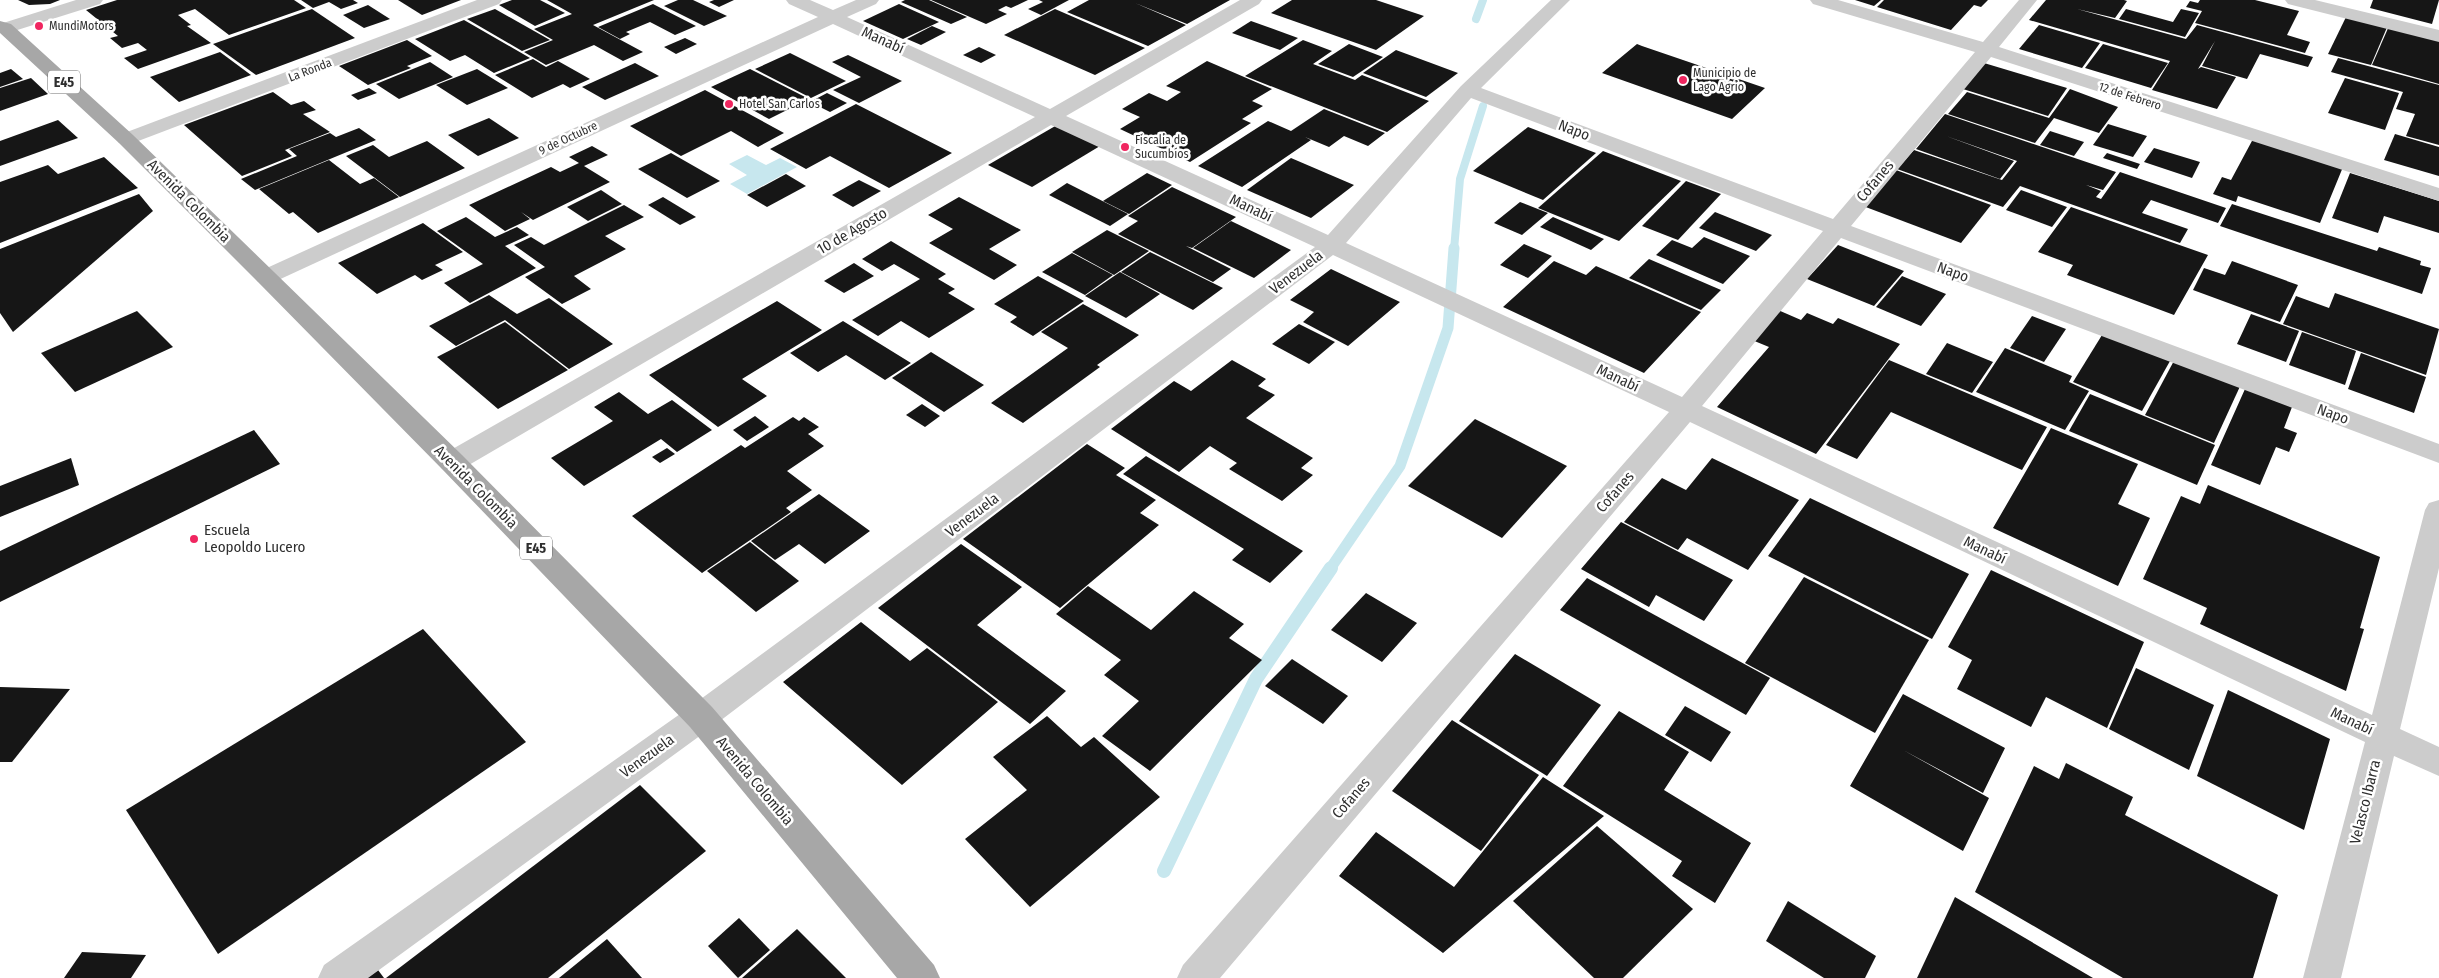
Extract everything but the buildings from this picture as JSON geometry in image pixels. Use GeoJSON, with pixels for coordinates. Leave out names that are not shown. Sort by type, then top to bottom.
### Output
{"type":"FeatureCollection","features":[{"type":"Feature","properties":{"kind":"main road","name":"Avenida Colombia"},"geometry":{"type":"LineString","coordinates":[[3,27],[126,139],[266,277],[452,462],[701,717],[921,978]]}},
{"type":"Feature","properties":{"kind":"street"},"geometry":{"type":"LineString","coordinates":[[3,27],[94,0]]}},
{"type":"Feature","properties":{"kind":"street","name":"La Ronda"},"geometry":{"type":"LineString","coordinates":[[126,139],[493,0]]}},
{"type":"Feature","properties":{"kind":"street","name":"Manabí"},"geometry":{"type":"LineString","coordinates":[[795,0],[1532,337],[2439,762]]}},
{"type":"Feature","properties":{"kind":"street","name":"9 de Octubre"},"geometry":{"type":"LineString","coordinates":[[266,277],[870,0]]}},
{"type":"Feature","properties":{"kind":"street","name":"10 de Agosto"},"geometry":{"type":"LineString","coordinates":[[452,462],[1253,0]]}},
{"type":"Feature","properties":{"kind":"street","name":"Venezuela"},"geometry":{"type":"LineString","coordinates":[[337,978],[701,717],[1332,245],[1468,90],[1561,0]]}},
{"type":"Feature","properties":{"kind":"street","name":"12 de Febrero"},"geometry":{"type":"LineString","coordinates":[[1819,0],[1986,49],[2439,195]]}},
{"type":"Feature","properties":{"kind":"street","name":"Cofanes"},"geometry":{"type":"LineString","coordinates":[[1196,978],[1686,410],[1835,228],[2028,0]]}},
{"type":"Feature","properties":{"kind":"street"},"geometry":{"type":"LineString","coordinates":[[2294,0],[2439,36]]}},
{"type":"Feature","properties":{"kind":"street","name":"Napo"},"geometry":{"type":"LineString","coordinates":[[1468,90],[2439,454]]}},
{"type":"Feature","properties":{"kind":"street","name":"Velasco Ibarra"},"geometry":{"type":"LineString","coordinates":[[2322,978],[2381,735],[2439,510]]}},
{"type":"Feature","properties":{"kind":"water"},"geometry":{"type":"Polygon","coordinates":[[[747,155],[766,165],[780,158],[797,167],[747,194],[730,184],[747,175],[729,164],[747,155]]]}},
{"type":"Feature","properties":{"kind":"waterway"},"geometry":{"type":"LineString","coordinates":[[1476,19],[1483,0]]}},
{"type":"Feature","properties":{"kind":"waterway"},"geometry":{"type":"LineString","coordinates":[[1454,250],[1460,179],[1483,106]]}},
{"type":"Feature","properties":{"kind":"waterway"},"geometry":{"type":"LineString","coordinates":[[1330,569],[1400,466],[1448,328],[1454,248]]}},
{"type":"Feature","properties":{"kind":"waterway"},"geometry":{"type":"LineString","coordinates":[[1164,871],[1256,679],[1331,568]]}},
{"type":"Feature","properties":{"kind":"place","name":"MundiMotors"},"geometry":{"type":"Point","coordinates":[39,26]}},
{"type":"Feature","properties":{"kind":"place","name":"Municipio de Lago Agrio"},"geometry":{"type":"Point","coordinates":[1683,80]}},
{"type":"Feature","properties":{"kind":"place","name":"Hotel San Carlos"},"geometry":{"type":"Point","coordinates":[729,104]}},
{"type":"Feature","properties":{"kind":"place","name":"Fiscalia de Sucumbíos"},"geometry":{"type":"Point","coordinates":[1125,147]}},
{"type":"Feature","properties":{"kind":"place","name":"Escuela Leopoldo Lucero"},"geometry":{"type":"Point","coordinates":[194,539]}}]}
